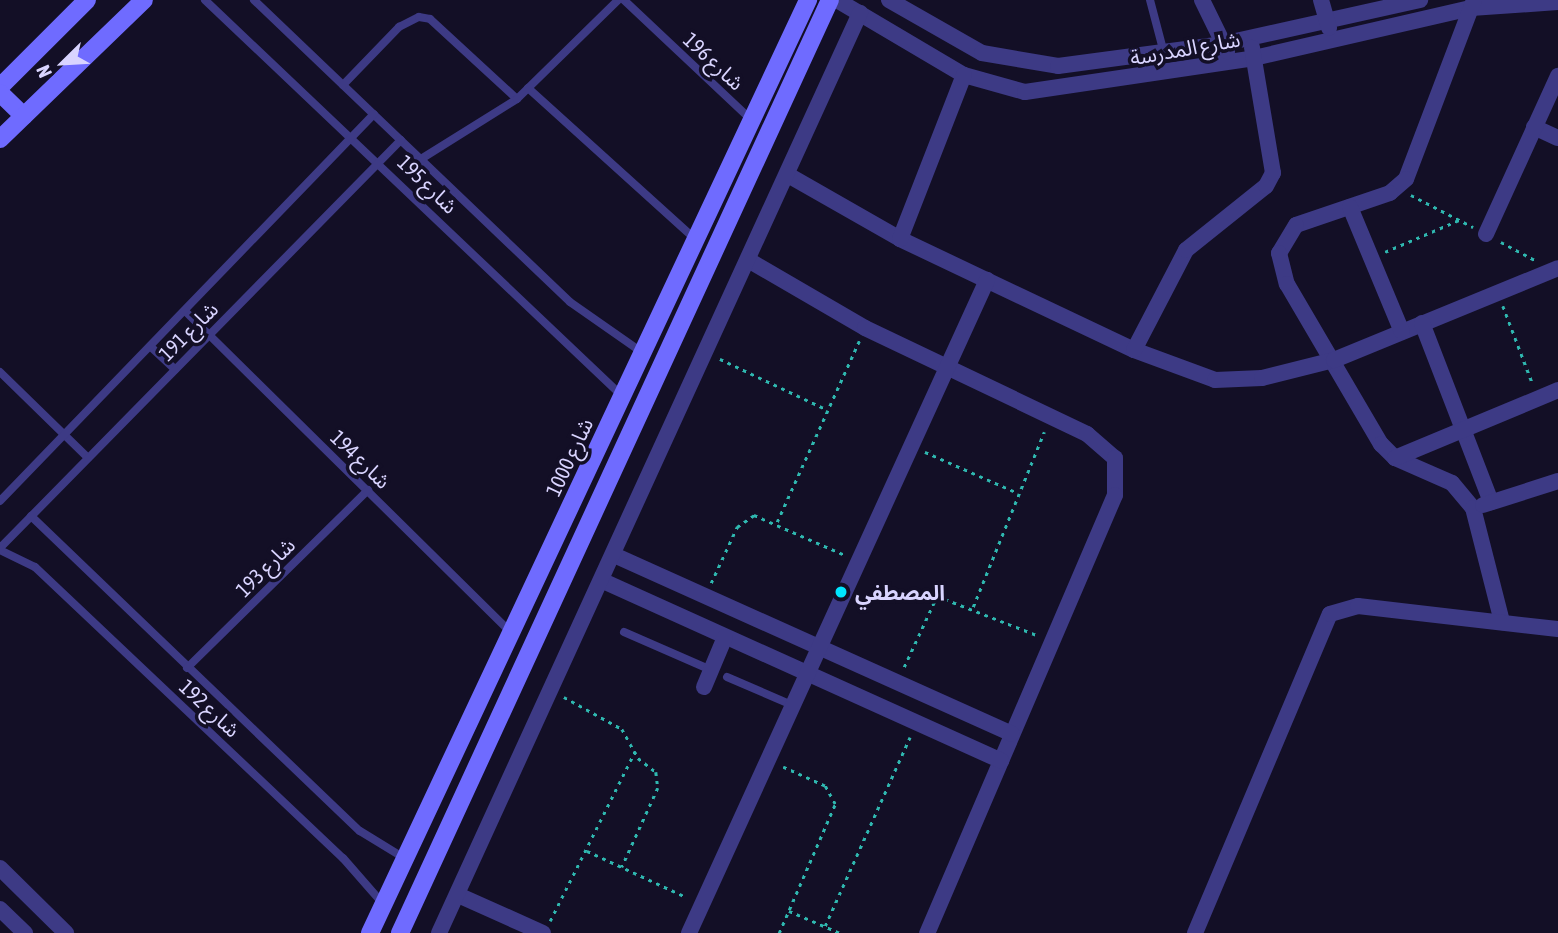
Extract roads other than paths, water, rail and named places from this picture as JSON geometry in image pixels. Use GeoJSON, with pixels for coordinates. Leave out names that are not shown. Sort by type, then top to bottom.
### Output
{"type":"FeatureCollection","features":[{"type":"Feature","properties":{"kind":"street"},"geometry":{"type":"LineString","coordinates":[[0,87],[87,0]]}},
{"type":"Feature","properties":{"kind":"street"},"geometry":{"type":"LineString","coordinates":[[0,139],[144,0]]}},
{"type":"Feature","properties":{"kind":"street","name":"شارع 1000"},"geometry":{"type":"LineString","coordinates":[[370,933],[623,397],[749,118],[808,0]]}},
{"type":"Feature","properties":{"kind":"street"},"geometry":{"type":"LineString","coordinates":[[400,933],[830,0]]}},
{"type":"Feature","properties":{"kind":"street","name":"شارع المدرسة"},"geometry":{"type":"LineString","coordinates":[[836,0],[964,75],[1025,92],[1056,92],[1254,58],[1412,22],[1473,4],[1558,2]]}},
{"type":"Feature","properties":{"kind":"street","name":"شارع المدرسة"},"geometry":{"type":"LineString","coordinates":[[890,0],[1007,62],[1058,66],[1222,44],[1411,1]]}},
{"type":"Feature","properties":{"kind":"street"},"geometry":{"type":"LineString","coordinates":[[1202,0],[1222,44],[1234,61]]}},
{"type":"Feature","properties":{"kind":"street"},"geometry":{"type":"LineString","coordinates":[[1321,0],[1332,40]]}},
{"type":"Feature","properties":{"kind":"street"},"geometry":{"type":"LineString","coordinates":[[1411,1],[1412,22]]}},
{"type":"Feature","properties":{"kind":"street"},"geometry":{"type":"LineString","coordinates":[[1473,4],[1406,178],[1390,193],[1297,225],[1279,253],[1280,270],[1395,458],[1452,483],[1474,508],[1502,622]]}},
{"type":"Feature","properties":{"kind":"street"},"geometry":{"type":"LineString","coordinates":[[439,933],[708,353],[860,13]]}},
{"type":"Feature","properties":{"kind":"street"},"geometry":{"type":"LineString","coordinates":[[1134,350],[1186,250],[1273,173],[1250,38]]}},
{"type":"Feature","properties":{"kind":"street"},"geometry":{"type":"LineString","coordinates":[[900,239],[964,75]]}},
{"type":"Feature","properties":{"kind":"street"},"geometry":{"type":"LineString","coordinates":[[1486,234],[1558,76]]}},
{"type":"Feature","properties":{"kind":"street"},"geometry":{"type":"LineString","coordinates":[[0,93],[24,116]]}},
{"type":"Feature","properties":{"kind":"street"},"geometry":{"type":"LineString","coordinates":[[1534,127],[1558,138]]}},
{"type":"Feature","properties":{"kind":"street"},"geometry":{"type":"LineString","coordinates":[[788,175],[900,239],[1134,350],[1188,373],[1239,381],[1334,360],[1558,268]]}},
{"type":"Feature","properties":{"kind":"street"},"geometry":{"type":"LineString","coordinates":[[1350,207],[1402,332]]}},
{"type":"Feature","properties":{"kind":"street"},"geometry":{"type":"LineString","coordinates":[[750,261],[864,328],[1104,443],[1119,477],[1052,642],[927,933]]}},
{"type":"Feature","properties":{"kind":"street"},"geometry":{"type":"LineString","coordinates":[[689,933],[945,366],[987,280]]}},
{"type":"Feature","properties":{"kind":"street"},"geometry":{"type":"LineString","coordinates":[[1422,323],[1491,502]]}},
{"type":"Feature","properties":{"kind":"street"},"geometry":{"type":"LineString","coordinates":[[1395,458],[1558,390]]}},
{"type":"Feature","properties":{"kind":"street"},"geometry":{"type":"LineString","coordinates":[[1474,508],[1558,481]]}},
{"type":"Feature","properties":{"kind":"street"},"geometry":{"type":"LineString","coordinates":[[614,555],[704,599],[1013,734]]}},
{"type":"Feature","properties":{"kind":"street"},"geometry":{"type":"LineString","coordinates":[[603,581],[805,676],[1000,761]]}},
{"type":"Feature","properties":{"kind":"street"},"geometry":{"type":"LineString","coordinates":[[693,622],[704,599]]}},
{"type":"Feature","properties":{"kind":"street"},"geometry":{"type":"LineString","coordinates":[[1195,933],[1330,614],[1358,606],[1558,629]]}},
{"type":"Feature","properties":{"kind":"street"},"geometry":{"type":"LineString","coordinates":[[704,687],[719,674],[725,637]]}},
{"type":"Feature","properties":{"kind":"street"},"geometry":{"type":"LineString","coordinates":[[0,868],[66,933]]}},
{"type":"Feature","properties":{"kind":"street"},"geometry":{"type":"LineString","coordinates":[[458,895],[544,933]]}},
{"type":"Feature","properties":{"kind":"street"},"geometry":{"type":"LineString","coordinates":[[0,909],[21,929],[35,903]]}},
{"type":"Feature","properties":{"kind":"lane","name":"شارع 195"},"geometry":{"type":"LineString","coordinates":[[205,0],[379,162],[623,397]]}},
{"type":"Feature","properties":{"kind":"lane","name":"شارع 195"},"geometry":{"type":"LineString","coordinates":[[254,0],[570,302],[643,353]]}},
{"type":"Feature","properties":{"kind":"lane"},"geometry":{"type":"LineString","coordinates":[[421,159],[517,99],[618,0]]}},
{"type":"Feature","properties":{"kind":"lane","name":"شارع 196"},"geometry":{"type":"LineString","coordinates":[[624,0],[749,118]]}},
{"type":"Feature","properties":{"kind":"lane"},"geometry":{"type":"LineString","coordinates":[[1150,0],[1164,53]]}},
{"type":"Feature","properties":{"kind":"lane"},"geometry":{"type":"LineString","coordinates":[[343,85],[399,27],[419,17],[430,19],[517,99]]}},
{"type":"Feature","properties":{"kind":"lane"},"geometry":{"type":"LineString","coordinates":[[528,88],[694,238]]}},
{"type":"Feature","properties":{"kind":"lane","name":"شارع 191"},"geometry":{"type":"LineString","coordinates":[[0,501],[374,114]]}},
{"type":"Feature","properties":{"kind":"lane","name":"شارع 191"},"geometry":{"type":"LineString","coordinates":[[0,549],[401,140]]}},
{"type":"Feature","properties":{"kind":"lane","name":"شارع 194"},"geometry":{"type":"LineString","coordinates":[[185,311],[511,632]]}},
{"type":"Feature","properties":{"kind":"lane"},"geometry":{"type":"LineString","coordinates":[[151,347],[175,369]]}},
{"type":"Feature","properties":{"kind":"lane"},"geometry":{"type":"LineString","coordinates":[[0,372],[89,457]]}},
{"type":"Feature","properties":{"kind":"lane","name":"شارع 193"},"geometry":{"type":"LineString","coordinates":[[187,668],[368,490]]}},
{"type":"Feature","properties":{"kind":"lane","name":"شارع 192"},"geometry":{"type":"LineString","coordinates":[[31,516],[360,831],[407,859]]}},
{"type":"Feature","properties":{"kind":"lane","name":"شارع 192"},"geometry":{"type":"LineString","coordinates":[[0,549],[35,567],[343,858],[385,906]]}},
{"type":"Feature","properties":{"kind":"lane"},"geometry":{"type":"LineString","coordinates":[[624,632],[792,705]]}},
{"type":"Feature","properties":{"kind":"place","name":"المصطفي"},"geometry":{"type":"Point","coordinates":[841,592]}}]}
